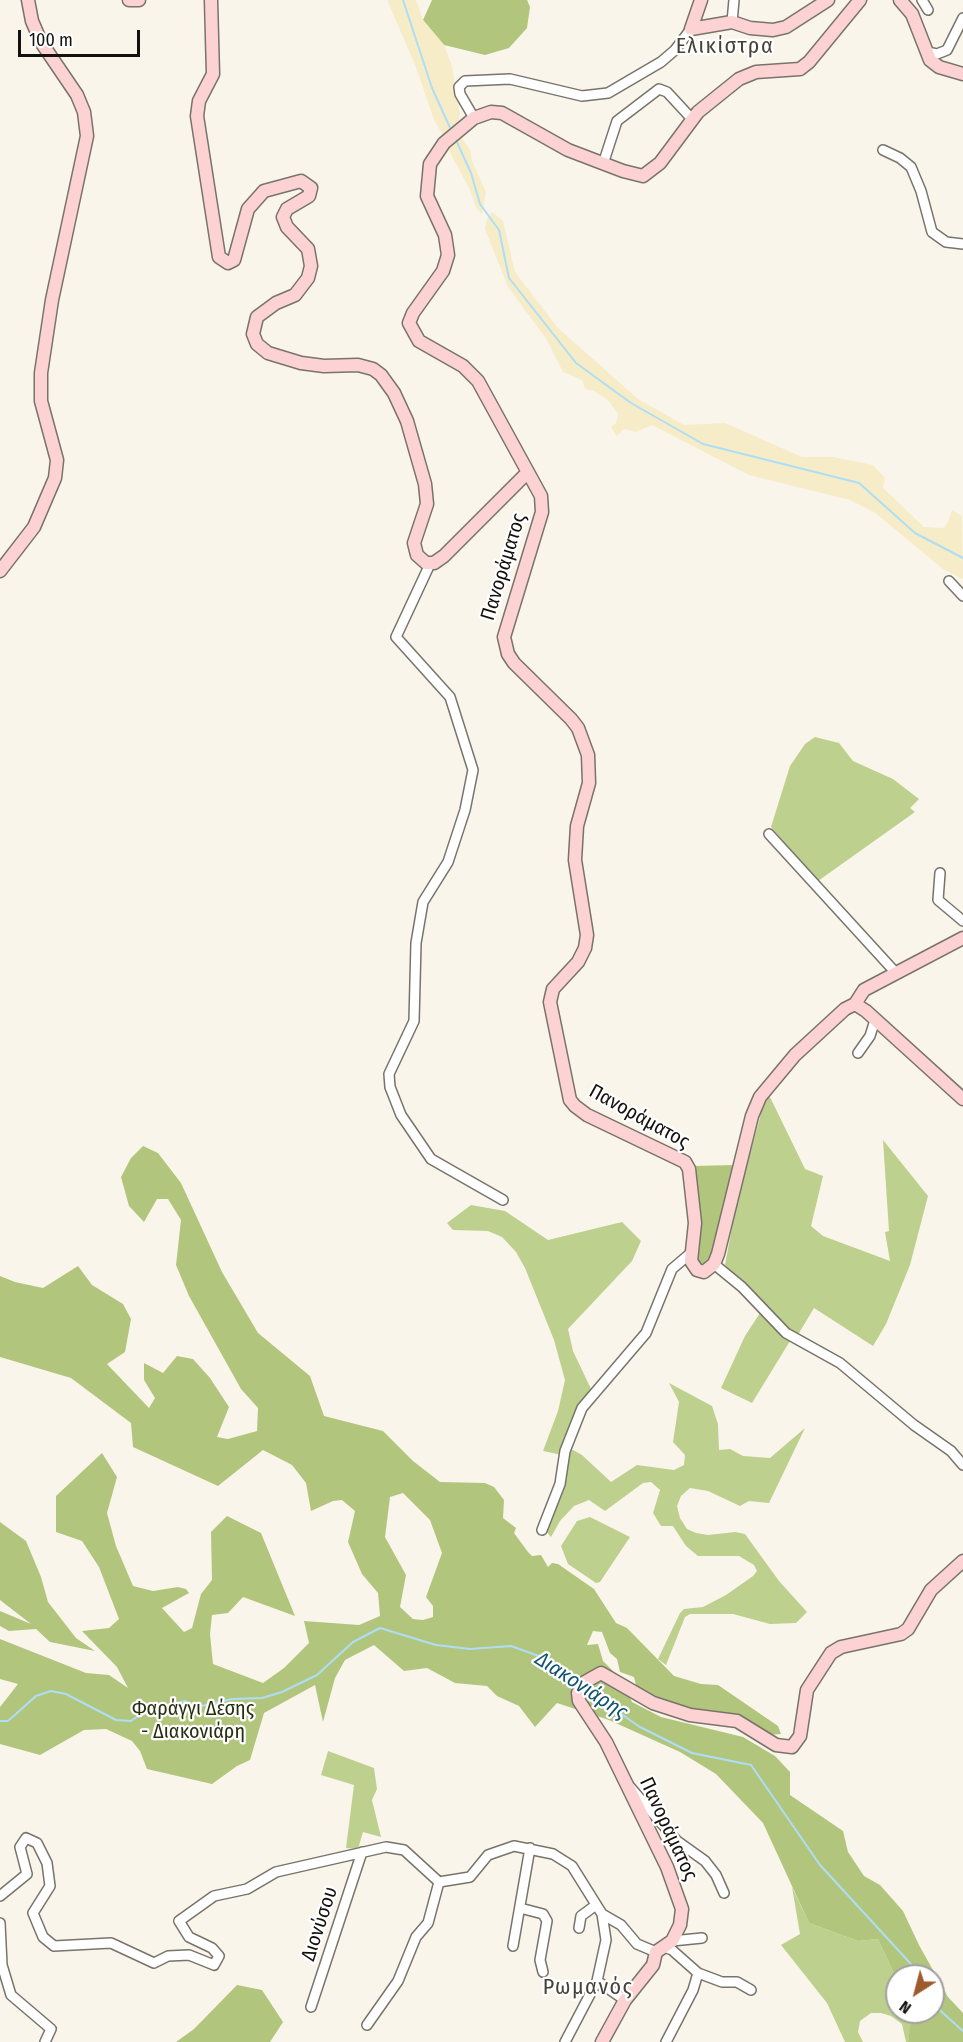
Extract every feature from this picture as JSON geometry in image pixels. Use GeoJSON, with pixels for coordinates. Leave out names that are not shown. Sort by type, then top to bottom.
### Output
{"type":"FeatureCollection","features":[{"type":"Feature","properties":{"kind":"main road"},"geometry":{"type":"LineString","coordinates":[[0,571],[34,527],[55,478],[57,460],[41,401],[41,373],[52,300],[87,136],[87,123],[81,103],[41,42],[32,21],[28,0]]}},
{"type":"Feature","properties":{"kind":"main road"},"geometry":{"type":"LineString","coordinates":[[129,0],[139,0]]}},
{"type":"Feature","properties":{"kind":"main road"},"geometry":{"type":"LineString","coordinates":[[211,0],[213,74],[200,101],[197,116],[217,253],[225,262],[234,260],[248,209],[264,191],[292,182],[301,181],[309,185],[309,196],[287,209],[283,217],[287,228],[308,249],[311,266],[308,278],[295,295],[276,303],[257,317],[253,326],[254,340],[268,353],[301,363],[358,365],[373,369],[381,375],[403,411],[419,458],[427,498],[414,546],[420,559],[430,564],[448,552],[528,472],[478,381],[463,366],[419,341],[409,322],[443,271],[448,255],[445,235],[431,208],[426,187],[430,164],[444,143],[474,118],[491,112],[502,113],[550,141],[603,164],[638,176],[648,174],[660,163],[692,119],[719,93],[751,73],[800,69],[809,62],[860,0]]}},
{"type":"Feature","properties":{"kind":"main road"},"geometry":{"type":"LineString","coordinates":[[700,0],[691,29],[732,22],[773,30],[786,27],[828,0]]}},
{"type":"Feature","properties":{"kind":"main road"},"geometry":{"type":"LineString","coordinates":[[900,0],[912,14],[934,64],[963,74]]}},
{"type":"Feature","properties":{"kind":"main road","name":"Πανοράματος"},"geometry":{"type":"LineString","coordinates":[[528,472],[541,496],[542,512],[506,629],[505,645],[514,663],[578,728],[587,749],[590,771],[577,826],[574,860],[587,935],[582,956],[560,980],[550,996],[570,1100],[587,1115],[685,1162],[688,1169],[695,1223],[692,1252]]}},
{"type":"Feature","properties":{"kind":"main road"},"geometry":{"type":"LineString","coordinates":[[692,1252],[691,1261],[697,1270],[708,1271],[714,1264],[752,1116],[760,1097],[795,1055],[844,1009],[855,1004],[864,990],[963,938]]}},
{"type":"Feature","properties":{"kind":"main road"},"geometry":{"type":"LineString","coordinates":[[855,1004],[963,1097]]}},
{"type":"Feature","properties":{"kind":"main road","name":"Πανοράματος"},"geometry":{"type":"LineString","coordinates":[[602,2042],[625,2000],[654,1965],[680,1925],[682,1909],[667,1867],[606,1743],[579,1701],[583,1686],[601,1673],[653,1702],[690,1715],[737,1721],[776,1745],[792,1747],[800,1736],[806,1694],[831,1653],[841,1647],[901,1634],[908,1629],[931,1590],[963,1561]]}},
{"type":"Feature","properties":{"kind":"street"},"geometry":{"type":"LineString","coordinates":[[732,22],[734,0]]}},
{"type":"Feature","properties":{"kind":"street"},"geometry":{"type":"LineString","coordinates":[[922,0],[928,10]]}},
{"type":"Feature","properties":{"kind":"street"},"geometry":{"type":"LineString","coordinates":[[927,51],[937,54],[947,50],[963,18]]}},
{"type":"Feature","properties":{"kind":"street"},"geometry":{"type":"LineString","coordinates":[[474,118],[460,94],[460,84],[465,81],[510,79],[582,96],[608,93],[661,62],[675,50],[691,29]]}},
{"type":"Feature","properties":{"kind":"street"},"geometry":{"type":"LineString","coordinates":[[603,164],[617,121],[659,89],[668,92],[692,119]]}},
{"type":"Feature","properties":{"kind":"street"},"geometry":{"type":"LineString","coordinates":[[883,150],[900,158],[911,167],[921,191],[932,232],[946,242],[963,244]]}},
{"type":"Feature","properties":{"kind":"street"},"geometry":{"type":"LineString","coordinates":[[430,564],[396,637],[450,697],[473,770],[465,810],[448,862],[423,902],[416,942],[414,1021],[389,1074],[390,1087],[401,1115],[431,1159],[503,1200]]}},
{"type":"Feature","properties":{"kind":"street"},"geometry":{"type":"LineString","coordinates":[[949,581],[963,596]]}},
{"type":"Feature","properties":{"kind":"street"},"geometry":{"type":"LineString","coordinates":[[769,834],[896,973]]}},
{"type":"Feature","properties":{"kind":"street"},"geometry":{"type":"LineString","coordinates":[[940,873],[938,900],[963,921]]}},
{"type":"Feature","properties":{"kind":"street"},"geometry":{"type":"LineString","coordinates":[[858,1053],[870,1036],[875,1020]]}},
{"type":"Feature","properties":{"kind":"street"},"geometry":{"type":"LineString","coordinates":[[542,1530],[543,1521],[560,1484],[565,1450],[582,1408],[646,1333],[672,1269],[692,1252]]}},
{"type":"Feature","properties":{"kind":"street"},"geometry":{"type":"LineString","coordinates":[[714,1264],[742,1287],[786,1333],[840,1363],[914,1425],[951,1451],[963,1465]]}},
{"type":"Feature","properties":{"kind":"street"},"geometry":{"type":"LineString","coordinates":[[624,1782],[648,1805],[677,1841],[705,1861],[716,1875],[724,1893]]}},
{"type":"Feature","properties":{"kind":"street"},"geometry":{"type":"LineString","coordinates":[[0,1896],[27,1874],[20,1846],[26,1838],[37,1843],[47,1863],[50,1886],[33,1913],[43,1937],[54,1946],[111,1943],[154,1963],[168,1956],[189,1955],[214,1965],[219,1956],[212,1948],[189,1937],[179,1921],[214,1896],[247,1889],[276,1872],[386,1847],[404,1850],[439,1882]]}},
{"type":"Feature","properties":{"kind":"street"},"geometry":{"type":"LineString","coordinates":[[439,1882],[470,1877],[488,1855],[514,1846],[553,1854],[572,1866],[602,1914],[606,1940],[597,1981],[565,2042]]}},
{"type":"Feature","properties":{"kind":"street"},"geometry":{"type":"LineString","coordinates":[[513,1946],[530,1848]]}},
{"type":"Feature","properties":{"kind":"street","name":"Διονύσου"},"geometry":{"type":"LineString","coordinates":[[311,2007],[362,1852]]}},
{"type":"Feature","properties":{"kind":"street"},"geometry":{"type":"LineString","coordinates":[[367,2025],[398,1981],[416,1937],[428,1923],[439,1882]]}},
{"type":"Feature","properties":{"kind":"street"},"geometry":{"type":"LineString","coordinates":[[579,1928],[581,1916],[596,1905]]}},
{"type":"Feature","properties":{"kind":"street"},"geometry":{"type":"LineString","coordinates":[[520,1908],[543,1914],[547,1921],[540,1960],[543,1971]]}},
{"type":"Feature","properties":{"kind":"street"},"geometry":{"type":"LineString","coordinates":[[602,1914],[621,1925],[637,1944],[672,1950],[698,1973],[722,1982],[737,1982],[752,1990]]}},
{"type":"Feature","properties":{"kind":"street"},"geometry":{"type":"LineString","coordinates":[[0,1923],[2,1965],[11,1995],[51,2029],[45,2042]]}},
{"type":"Feature","properties":{"kind":"street"},"geometry":{"type":"LineString","coordinates":[[664,1947],[702,1938]]}},
{"type":"Feature","properties":{"kind":"street"},"geometry":{"type":"LineString","coordinates":[[666,2042],[693,1990],[698,1973]]}},
{"type":"Feature","properties":{"kind":"street"},"geometry":{"type":"LineString","coordinates":[[597,1981],[625,2000]]}},
{"type":"Feature","properties":{"kind":"green space"},"geometry":{"type":"Polygon","coordinates":[[[432,0],[527,0],[530,7],[527,28],[509,48],[485,55],[444,45],[423,20],[432,0]]]}},
{"type":"Feature","properties":{"kind":"green space"},"geometry":{"type":"Polygon","coordinates":[[[815,737],[839,743],[853,761],[893,779],[919,799],[910,808],[915,812],[818,881],[771,827],[790,766],[805,744],[815,737]]]}},
{"type":"Feature","properties":{"kind":"green space"},"geometry":{"type":"Polygon","coordinates":[[[769,1095],[805,1169],[823,1176],[811,1226],[823,1236],[890,1261],[885,1232],[889,1231],[883,1140],[928,1196],[910,1265],[886,1324],[873,1346],[814,1308],[796,1338],[725,1265],[737,1200],[762,1110],[769,1095]]]}},
{"type":"Feature","properties":{"kind":"green space","name":"Φαράγγι Δέσης - Διακονιάρη"},"geometry":{"type":"Polygon","coordinates":[[[143,1146],[158,1153],[181,1183],[222,1272],[258,1333],[310,1376],[324,1416],[383,1431],[413,1461],[440,1482],[485,1483],[494,1487],[504,1500],[503,1518],[516,1528],[514,1533],[528,1552],[532,1556],[541,1555],[548,1567],[552,1563],[558,1564],[594,1589],[616,1623],[627,1628],[674,1676],[701,1684],[718,1685],[778,1726],[781,1734],[769,1735],[752,1723],[681,1710],[637,1689],[634,1677],[620,1672],[617,1659],[610,1653],[602,1632],[593,1631],[587,1645],[598,1644],[603,1661],[622,1680],[632,1702],[661,1717],[743,1737],[775,1756],[790,1772],[790,1795],[843,1831],[848,1852],[864,1876],[880,1885],[903,1911],[930,1964],[890,1964],[878,1939],[858,1941],[809,1923],[763,1823],[716,1774],[680,1752],[609,1720],[557,1703],[535,1727],[519,1706],[497,1696],[487,1686],[455,1683],[427,1668],[404,1671],[374,1645],[345,1660],[335,1678],[323,1722],[315,1685],[264,1713],[250,1760],[237,1766],[212,1784],[147,1769],[140,1751],[132,1741],[106,1729],[84,1730],[40,1755],[0,1744],[0,1707],[18,1684],[0,1679],[0,1639],[86,1673],[109,1675],[128,1688],[117,1667],[82,1631],[109,1628],[119,1619],[99,1567],[82,1541],[56,1532],[56,1496],[102,1453],[117,1477],[107,1513],[116,1546],[133,1586],[153,1591],[178,1587],[186,1589],[189,1593],[162,1608],[184,1632],[192,1628],[201,1594],[212,1580],[211,1532],[227,1516],[261,1533],[295,1616],[243,1597],[228,1613],[212,1615],[210,1634],[213,1664],[263,1683],[284,1668],[309,1643],[304,1621],[359,1625],[380,1616],[378,1593],[362,1574],[348,1542],[355,1511],[342,1500],[333,1501],[311,1511],[306,1483],[292,1465],[263,1450],[218,1486],[133,1447],[131,1423],[71,1378],[0,1357],[0,1276],[43,1288],[78,1266],[92,1285],[123,1304],[131,1319],[125,1352],[107,1364],[149,1408],[155,1398],[144,1380],[144,1363],[163,1373],[177,1356],[193,1359],[210,1378],[229,1407],[217,1437],[228,1439],[257,1431],[258,1408],[241,1389],[189,1296],[176,1265],[181,1220],[168,1199],[157,1199],[144,1222],[129,1206],[121,1177],[131,1158],[143,1146]],[[403,1493],[390,1497],[385,1537],[406,1575],[400,1607],[413,1619],[423,1620],[433,1617],[433,1606],[426,1597],[442,1553],[430,1520],[403,1493]]]}},
{"type":"Feature","properties":{"kind":"green space"},"geometry":{"type":"Polygon","coordinates":[[[736,1165],[709,1267],[697,1265],[693,1166],[736,1165]]]}},
{"type":"Feature","properties":{"kind":"green space"},"geometry":{"type":"Polygon","coordinates":[[[471,1205],[505,1211],[548,1240],[622,1222],[641,1241],[632,1261],[568,1329],[573,1351],[591,1389],[562,1455],[543,1451],[558,1411],[565,1380],[554,1340],[525,1268],[516,1252],[502,1237],[488,1231],[453,1230],[447,1223],[471,1205]]]}},
{"type":"Feature","properties":{"kind":"green space"},"geometry":{"type":"Polygon","coordinates":[[[760,1313],[790,1341],[752,1403],[721,1388],[745,1336],[760,1313]]]}},
{"type":"Feature","properties":{"kind":"green space"},"geometry":{"type":"Polygon","coordinates":[[[669,1383],[712,1406],[718,1424],[719,1450],[730,1449],[743,1456],[770,1458],[805,1428],[769,1503],[749,1501],[740,1506],[708,1491],[690,1488],[681,1496],[677,1506],[680,1518],[687,1529],[696,1533],[745,1534],[779,1581],[807,1612],[796,1623],[770,1624],[733,1614],[690,1614],[685,1617],[666,1665],[658,1659],[680,1613],[684,1609],[703,1607],[726,1595],[753,1576],[757,1571],[754,1565],[739,1556],[698,1556],[686,1546],[673,1526],[661,1526],[653,1513],[660,1490],[651,1482],[643,1483],[605,1511],[589,1500],[574,1506],[560,1521],[551,1537],[546,1531],[569,1450],[582,1455],[611,1482],[637,1465],[674,1470],[684,1465],[685,1455],[673,1442],[679,1402],[669,1383]]]}},
{"type":"Feature","properties":{"kind":"green space"},"geometry":{"type":"Polygon","coordinates":[[[590,1517],[630,1537],[600,1582],[596,1583],[568,1564],[561,1546],[577,1521],[590,1517]]]}},
{"type":"Feature","properties":{"kind":"green space"},"geometry":{"type":"Polygon","coordinates":[[[0,1522],[26,1541],[41,1577],[48,1602],[76,1638],[95,1651],[50,1642],[36,1629],[9,1631],[0,1626],[0,1611],[31,1624],[0,1600],[0,1522]]]}},
{"type":"Feature","properties":{"kind":"green space"},"geometry":{"type":"Polygon","coordinates":[[[328,1751],[374,1768],[377,1789],[372,1800],[381,1837],[363,1832],[358,1849],[346,1848],[354,1785],[321,1775],[328,1751]]]}},
{"type":"Feature","properties":{"kind":"green space"},"geometry":{"type":"Polygon","coordinates":[[[792,1887],[809,1923],[858,1941],[878,1939],[890,1964],[885,1964],[885,2014],[871,2013],[860,2021],[858,2032],[863,2042],[845,2042],[827,2003],[781,1945],[800,1934],[792,1887]]]}},
{"type":"Feature","properties":{"kind":"green space"},"geometry":{"type":"Polygon","coordinates":[[[237,1985],[262,1990],[283,2022],[270,2042],[176,2042],[194,2029],[237,1985]]]}},
{"type":"Feature","properties":{"kind":"green space"},"geometry":{"type":"Polygon","coordinates":[[[945,1992],[963,2013],[963,2042],[908,2042],[910,2024],[945,2024],[945,1992]]]}},
{"type":"Feature","properties":{"kind":"green space"},"geometry":{"type":"Polygon","coordinates":[[[902,2024],[911,2024],[908,2042],[906,2042],[902,2024]]]}},
{"type":"Feature","properties":{"kind":"sand"},"geometry":{"type":"Polygon","coordinates":[[[387,0],[416,0],[423,20],[444,45],[452,66],[460,114],[457,127],[444,137],[434,120],[416,67],[387,0]]]}},
{"type":"Feature","properties":{"kind":"sand"},"geometry":{"type":"Polygon","coordinates":[[[461,137],[470,150],[472,161],[486,192],[482,214],[476,208],[470,190],[447,147],[461,137]]]}},
{"type":"Feature","properties":{"kind":"sand"},"geometry":{"type":"Polygon","coordinates":[[[492,212],[503,221],[515,272],[558,328],[638,399],[684,425],[725,423],[802,457],[833,457],[873,465],[885,478],[883,488],[924,527],[943,528],[952,510],[962,516],[963,579],[943,569],[874,512],[850,500],[749,475],[652,425],[636,432],[624,429],[617,436],[611,427],[616,423],[618,414],[609,401],[594,391],[585,389],[582,380],[563,372],[547,340],[508,287],[485,229],[487,219],[492,212]]]}},
{"type":"Feature","properties":{"kind":"waterway"},"geometry":{"type":"LineString","coordinates":[[403,0],[432,88],[452,132]]}},
{"type":"Feature","properties":{"kind":"waterway"},"geometry":{"type":"LineString","coordinates":[[456,140],[471,173],[480,204],[499,230],[509,278],[576,363],[631,403],[703,444],[859,483],[915,533],[963,558]]}},
{"type":"Feature","properties":{"kind":"waterway","name":"Διακονιάρης"},"geometry":{"type":"LineString","coordinates":[[0,1721],[8,1721],[36,1696],[51,1691],[66,1694],[116,1720],[131,1721],[144,1712],[185,1701],[197,1707],[232,1699],[262,1698],[282,1692],[317,1675],[353,1642],[380,1628],[436,1645],[470,1649],[511,1646],[547,1659],[578,1683]]}},
{"type":"Feature","properties":{"kind":"waterway","name":"Διακονιάρης"},"geometry":{"type":"LineString","coordinates":[[585,1689],[640,1727],[692,1753],[751,1765],[820,1865],[911,1964]]}},
{"type":"Feature","properties":{"kind":"waterway","name":"Διακονιάρης"},"geometry":{"type":"LineString","coordinates":[[945,2015],[963,2031]]}},
{"type":"Feature","properties":{"kind":"district","name":"Ελικίστρα"},"geometry":{"type":"Point","coordinates":[725,47]}},
{"type":"Feature","properties":{"kind":"district","name":"Ρωμανός"},"geometry":{"type":"Point","coordinates":[588,1988]}}]}
